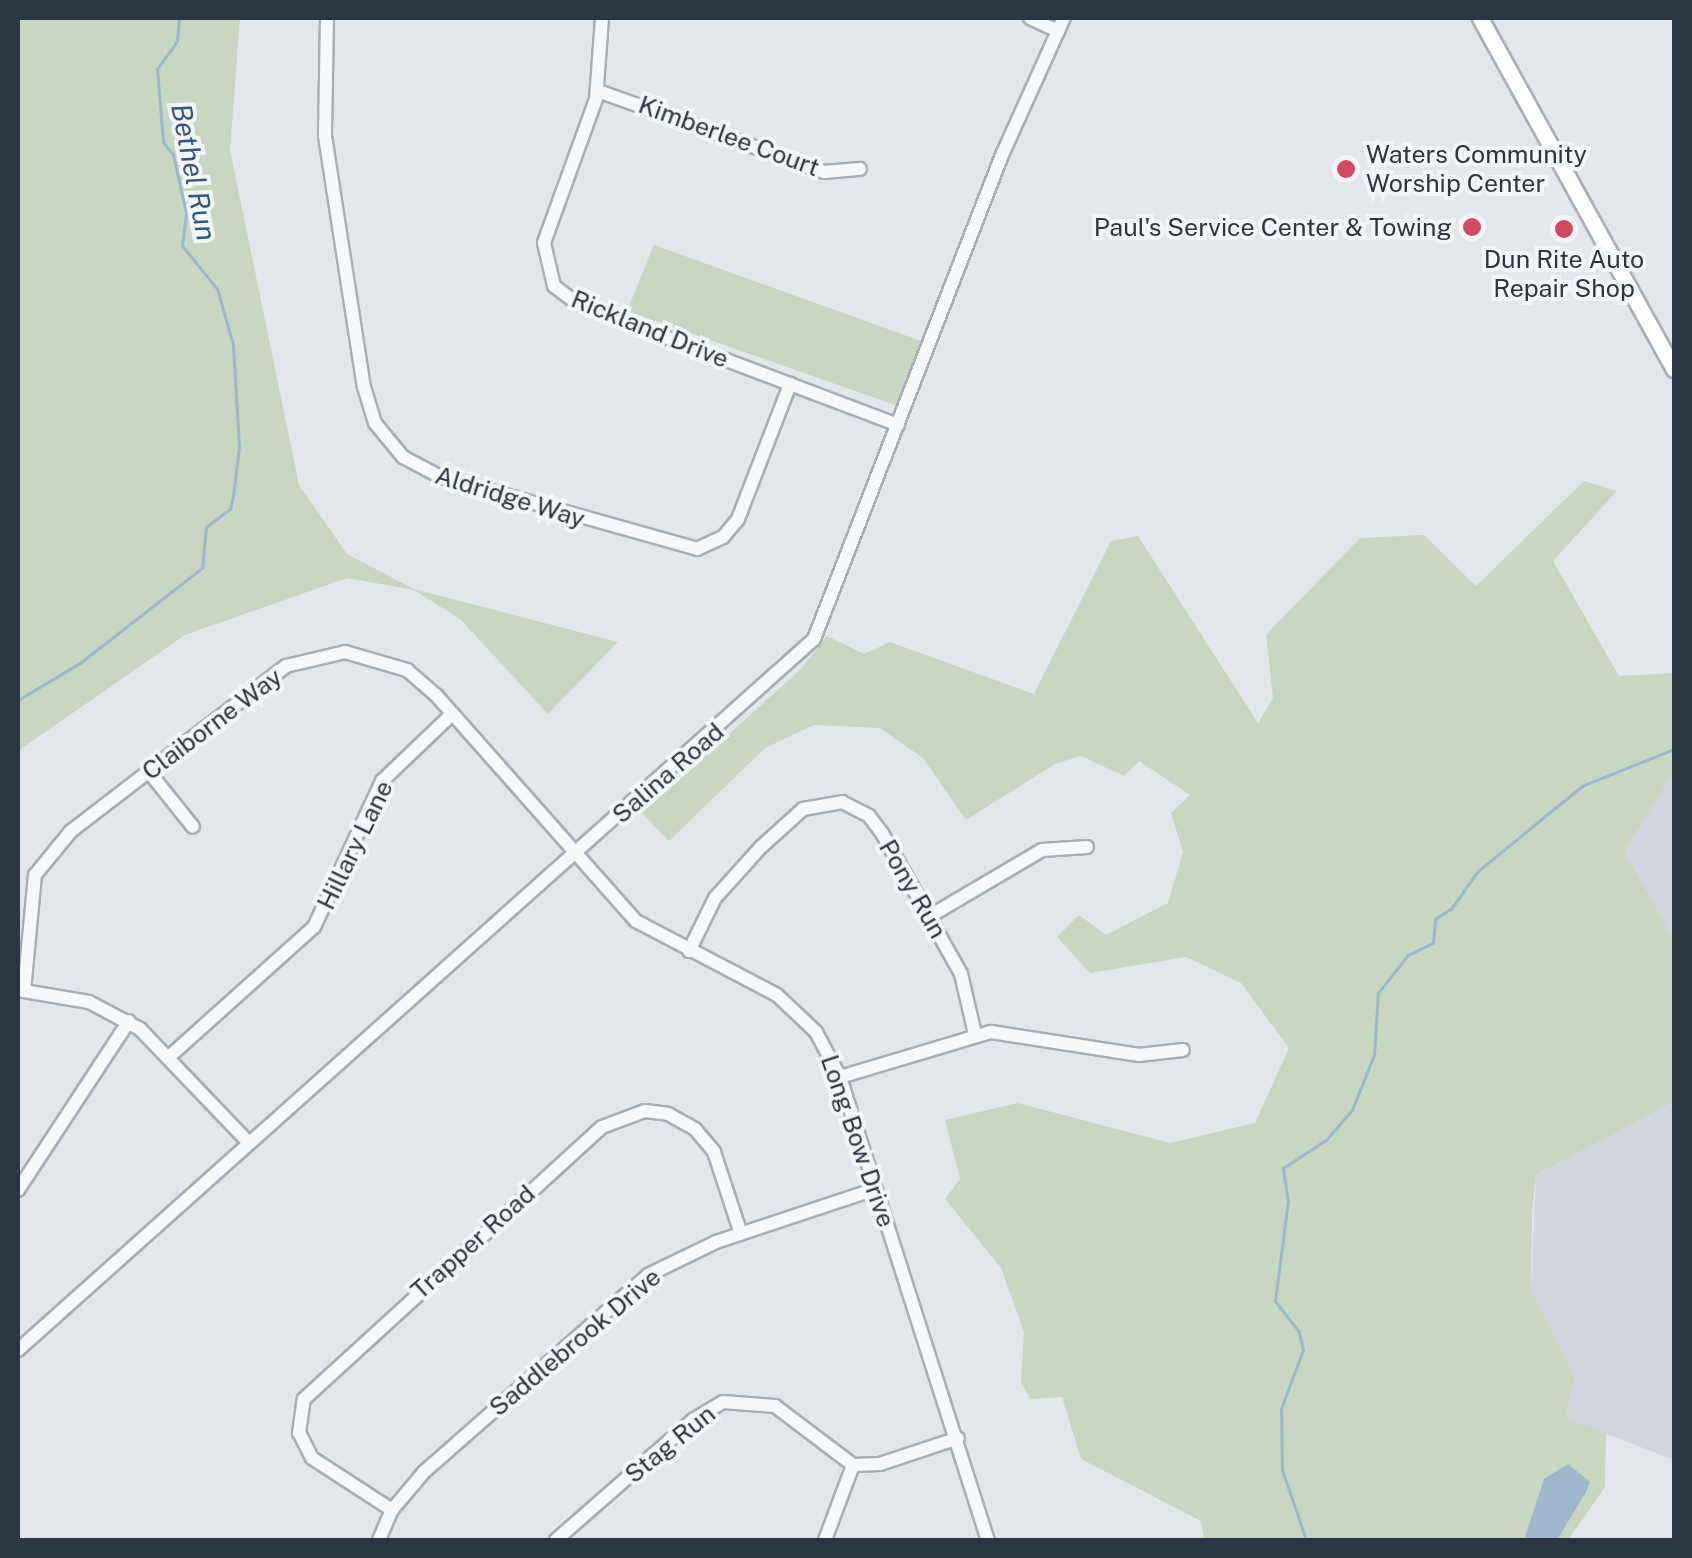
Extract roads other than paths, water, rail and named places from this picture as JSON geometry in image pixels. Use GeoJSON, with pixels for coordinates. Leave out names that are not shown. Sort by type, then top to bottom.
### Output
{"type":"FeatureCollection","features":[{"type":"Feature","properties":{"kind":"main road"},"geometry":{"type":"LineString","coordinates":[[1480,18],[1674,369]]}},
{"type":"Feature","properties":{"kind":"street","name":"Aldridge Way"},"geometry":{"type":"LineString","coordinates":[[328,18],[324,136],[365,395],[378,429],[403,457],[438,476],[697,549],[723,537],[738,519],[790,384]]}},
{"type":"Feature","properties":{"kind":"street","name":"Rickland Drive"},"geometry":{"type":"LineString","coordinates":[[602,18],[598,91],[544,243],[554,286],[572,302],[898,425]]}},
{"type":"Feature","properties":{"kind":"street"},"geometry":{"type":"LineString","coordinates":[[1030,18],[1061,24]]}},
{"type":"Feature","properties":{"kind":"street","name":"Salina Road"},"geometry":{"type":"LineString","coordinates":[[18,1350],[814,639],[1061,24]]}},
{"type":"Feature","properties":{"kind":"street","name":"Kimberlee Court"},"geometry":{"type":"LineString","coordinates":[[598,91],[824,172],[860,169]]}},
{"type":"Feature","properties":{"kind":"street","name":"Claiborne Way"},"geometry":{"type":"LineString","coordinates":[[20,990],[31,896],[41,864],[59,841],[273,674],[330,653],[397,665],[428,685],[576,854]]}},
{"type":"Feature","properties":{"kind":"street","name":"Hillary Lane"},"geometry":{"type":"LineString","coordinates":[[170,1056],[314,927],[382,781],[452,714]]}},
{"type":"Feature","properties":{"kind":"street"},"geometry":{"type":"LineString","coordinates":[[149,772],[193,827]]}},
{"type":"Feature","properties":{"kind":"street","name":"Pony Run"},"geometry":{"type":"LineString","coordinates":[[690,951],[729,879],[793,817],[821,803],[842,802],[869,816],[930,916],[961,974],[975,1034]]}},
{"type":"Feature","properties":{"kind":"street"},"geometry":{"type":"LineString","coordinates":[[930,916],[1042,850],[1086,847]]}},
{"type":"Feature","properties":{"kind":"street","name":"Long Bow Drive"},"geometry":{"type":"LineString","coordinates":[[576,854],[636,921],[788,1002],[816,1032],[840,1077],[988,1540]]}},
{"type":"Feature","properties":{"kind":"street"},"geometry":{"type":"LineString","coordinates":[[20,990],[89,1002],[129,1021],[170,1056],[249,1143]]}},
{"type":"Feature","properties":{"kind":"street"},"geometry":{"type":"LineString","coordinates":[[18,1190],[129,1021]]}},
{"type":"Feature","properties":{"kind":"street"},"geometry":{"type":"LineString","coordinates":[[840,1077],[975,1034],[1028,1033],[1139,1055],[1183,1050]]}},
{"type":"Feature","properties":{"kind":"street","name":"Trapper Road"},"geometry":{"type":"LineString","coordinates":[[392,1510],[312,1458],[298,1426],[304,1399],[602,1127],[645,1112],[690,1124],[714,1152],[741,1234]]}},
{"type":"Feature","properties":{"kind":"street","name":"Saddlebrook Drive"},"geometry":{"type":"LineString","coordinates":[[378,1540],[392,1510],[424,1472],[630,1288],[691,1252],[876,1189]]}},
{"type":"Feature","properties":{"kind":"street","name":"Stag Run"},"geometry":{"type":"LineString","coordinates":[[556,1540],[692,1420],[723,1402],[775,1406],[852,1465]]}},
{"type":"Feature","properties":{"kind":"street"},"geometry":{"type":"LineString","coordinates":[[824,1540],[852,1465],[880,1464],[958,1438]]}},
{"type":"Feature","properties":{"kind":"water"},"geometry":{"type":"Polygon","coordinates":[[[1568,1464],[1590,1482],[1586,1492],[1557,1540],[1524,1540],[1544,1479],[1568,1464]]]}},
{"type":"Feature","properties":{"kind":"waterway","name":"Bethel Run"},"geometry":{"type":"LineString","coordinates":[[18,700],[80,663],[202,568],[206,527],[230,509],[233,497],[239,447],[233,345],[217,289],[182,246],[186,213],[173,155],[163,142],[157,69],[177,41],[179,18]]}},
{"type":"Feature","properties":{"kind":"waterway"},"geometry":{"type":"LineString","coordinates":[[1306,1540],[1282,1470],[1281,1409],[1303,1350],[1299,1332],[1275,1301],[1288,1201],[1283,1168],[1326,1140],[1352,1110],[1374,1055],[1378,993],[1408,955],[1433,943],[1435,919],[1452,908],[1477,872],[1582,786],[1674,749]]}},
{"type":"Feature","properties":{"kind":"place","name":"Waters Community Worship Center"},"geometry":{"type":"Point","coordinates":[1346,169]}},
{"type":"Feature","properties":{"kind":"place","name":"Paul's Service Center & Towing"},"geometry":{"type":"Point","coordinates":[1472,227]}},
{"type":"Feature","properties":{"kind":"place","name":"Dun Rite Auto Repair Shop"},"geometry":{"type":"Point","coordinates":[1564,229]}}]}
